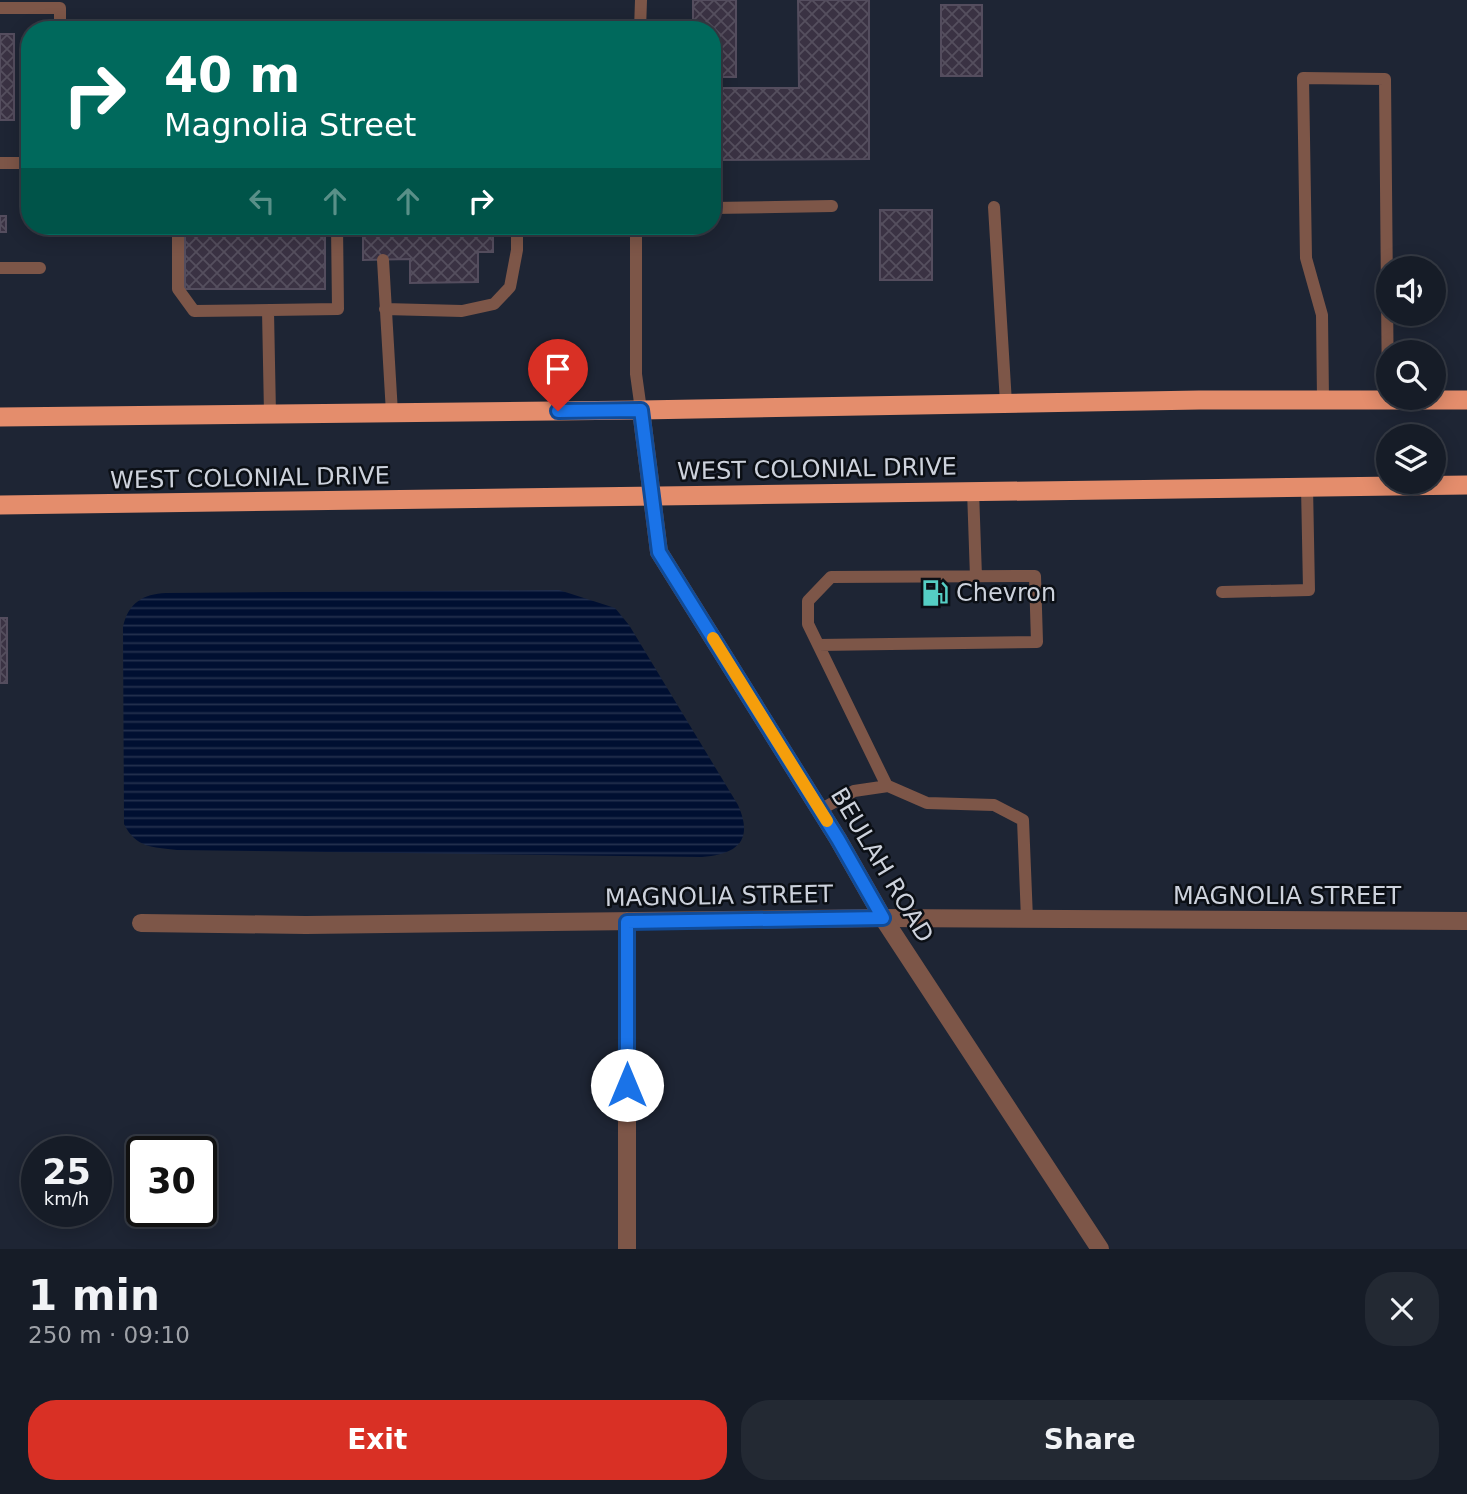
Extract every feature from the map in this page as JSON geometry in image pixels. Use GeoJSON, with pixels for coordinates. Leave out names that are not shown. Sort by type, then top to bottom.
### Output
{"type":"FeatureCollection","features":[{"type":"Feature","properties":{"kind":"highway"},"geometry":{"type":"LineString","coordinates":[[0,417],[1376,400]]}},
{"type":"Feature","properties":{"kind":"highway"},"geometry":{"type":"LineString","coordinates":[[1446,400],[1467,400]]}},
{"type":"Feature","properties":{"kind":"highway","name":"WEST COLONIAL DRIVE"},"geometry":{"type":"LineString","coordinates":[[0,505],[1467,485]]}},
{"type":"Feature","properties":{"kind":"street","name":"BEULAH ROAD"},"geometry":{"type":"LineString","coordinates":[[641,410],[659,552],[820,810],[883,918],[1100,1249]]}},
{"type":"Feature","properties":{"kind":"street","name":"MAGNOLIA STREET"},"geometry":{"type":"LineString","coordinates":[[141,923],[306,925],[883,918],[1467,921]]}},
{"type":"Feature","properties":{"kind":"street"},"geometry":{"type":"LineString","coordinates":[[627,922],[627,1249]]}},
{"type":"Feature","properties":{"kind":"lane"},"geometry":{"type":"LineString","coordinates":[[640,21],[641,0]]}},
{"type":"Feature","properties":{"kind":"lane"},"geometry":{"type":"LineString","coordinates":[[0,8],[60,8],[60,21]]}},
{"type":"Feature","properties":{"kind":"lane"},"geometry":{"type":"LineString","coordinates":[[1323,400],[1322,315],[1306,258],[1303,78],[1385,79],[1387,340]]}},
{"type":"Feature","properties":{"kind":"lane"},"geometry":{"type":"LineString","coordinates":[[0,163],[21,163]]}},
{"type":"Feature","properties":{"kind":"lane"},"geometry":{"type":"LineString","coordinates":[[721,208],[832,206]]}},
{"type":"Feature","properties":{"kind":"lane"},"geometry":{"type":"LineString","coordinates":[[994,207],[1006,403]]}},
{"type":"Feature","properties":{"kind":"lane"},"geometry":{"type":"LineString","coordinates":[[178,235],[178,289],[194,310],[338,309],[337,235]]}},
{"type":"Feature","properties":{"kind":"lane"},"geometry":{"type":"LineString","coordinates":[[385,309],[462,310],[494,304],[510,286],[517,235]]}},
{"type":"Feature","properties":{"kind":"lane"},"geometry":{"type":"LineString","coordinates":[[636,235],[636,374],[641,410]]}},
{"type":"Feature","properties":{"kind":"lane"},"geometry":{"type":"LineString","coordinates":[[383,260],[392,413]]}},
{"type":"Feature","properties":{"kind":"lane"},"geometry":{"type":"LineString","coordinates":[[0,268],[40,268]]}},
{"type":"Feature","properties":{"kind":"lane"},"geometry":{"type":"LineString","coordinates":[[268,310],[270,414]]}},
{"type":"Feature","properties":{"kind":"lane"},"geometry":{"type":"LineString","coordinates":[[1222,592],[1309,590],[1307,486]]}},
{"type":"Feature","properties":{"kind":"lane"},"geometry":{"type":"LineString","coordinates":[[973,490],[976,577]]}},
{"type":"Feature","properties":{"kind":"lane"},"geometry":{"type":"LineString","coordinates":[[818,645],[1037,642],[1035,576],[831,577],[808,601],[808,624],[818,645],[887,786]]}},
{"type":"Feature","properties":{"kind":"lane"},"geometry":{"type":"LineString","coordinates":[[820,810],[855,791],[887,786],[927,803],[994,805],[1023,820],[1027,919]]}},
{"type":"Feature","properties":{"kind":"water"},"geometry":{"type":"Polygon","coordinates":[[[559,590],[615,608],[629,625],[738,805],[744,828],[743,836],[733,849],[702,857],[177,850],[152,847],[139,842],[124,824],[123,627],[129,612],[138,601],[150,595],[166,593],[559,590]]]}},
{"type":"Feature","properties":{"kind":"building"},"geometry":{"type":"Polygon","coordinates":[[[693,0],[736,0],[736,77],[721,77],[721,21],[693,21],[693,0]]]}},
{"type":"Feature","properties":{"kind":"building"},"geometry":{"type":"Polygon","coordinates":[[[798,0],[869,0],[869,159],[721,160],[721,88],[799,88],[798,0]]]}},
{"type":"Feature","properties":{"kind":"building"},"geometry":{"type":"Polygon","coordinates":[[[941,5],[982,5],[982,76],[941,76],[941,5]]]}},
{"type":"Feature","properties":{"kind":"building"},"geometry":{"type":"Polygon","coordinates":[[[0,34],[14,34],[14,120],[0,120],[0,34]]]}},
{"type":"Feature","properties":{"kind":"building"},"geometry":{"type":"Polygon","coordinates":[[[880,210],[932,210],[932,280],[880,280],[880,210]]]}},
{"type":"Feature","properties":{"kind":"building"},"geometry":{"type":"Polygon","coordinates":[[[0,216],[6,216],[6,232],[0,232],[0,216]]]}},
{"type":"Feature","properties":{"kind":"building"},"geometry":{"type":"Polygon","coordinates":[[[185,235],[325,235],[325,289],[185,289],[185,235]]]}},
{"type":"Feature","properties":{"kind":"building"},"geometry":{"type":"Polygon","coordinates":[[[363,235],[493,235],[493,252],[478,252],[478,282],[410,283],[410,259],[363,260],[363,235]]]}},
{"type":"Feature","properties":{"kind":"building"},"geometry":{"type":"Polygon","coordinates":[[[0,618],[7,618],[7,683],[0,683],[0,618]]]}},
{"type":"Feature","properties":{"kind":"slow traffic"},"geometry":{"type":"LineString","coordinates":[[713,638],[827,821]]}},
{"type":"Feature","properties":{"kind":"place","name":"Chevron"},"geometry":{"type":"Point","coordinates":[935,593]}},
{"type":"Feature","properties":{"kind":"route"},"geometry":{"type":"LineString","coordinates":[[558,411],[641,410],[659,552],[838,839],[883,918],[627,922],[627,1085]]}}]}
